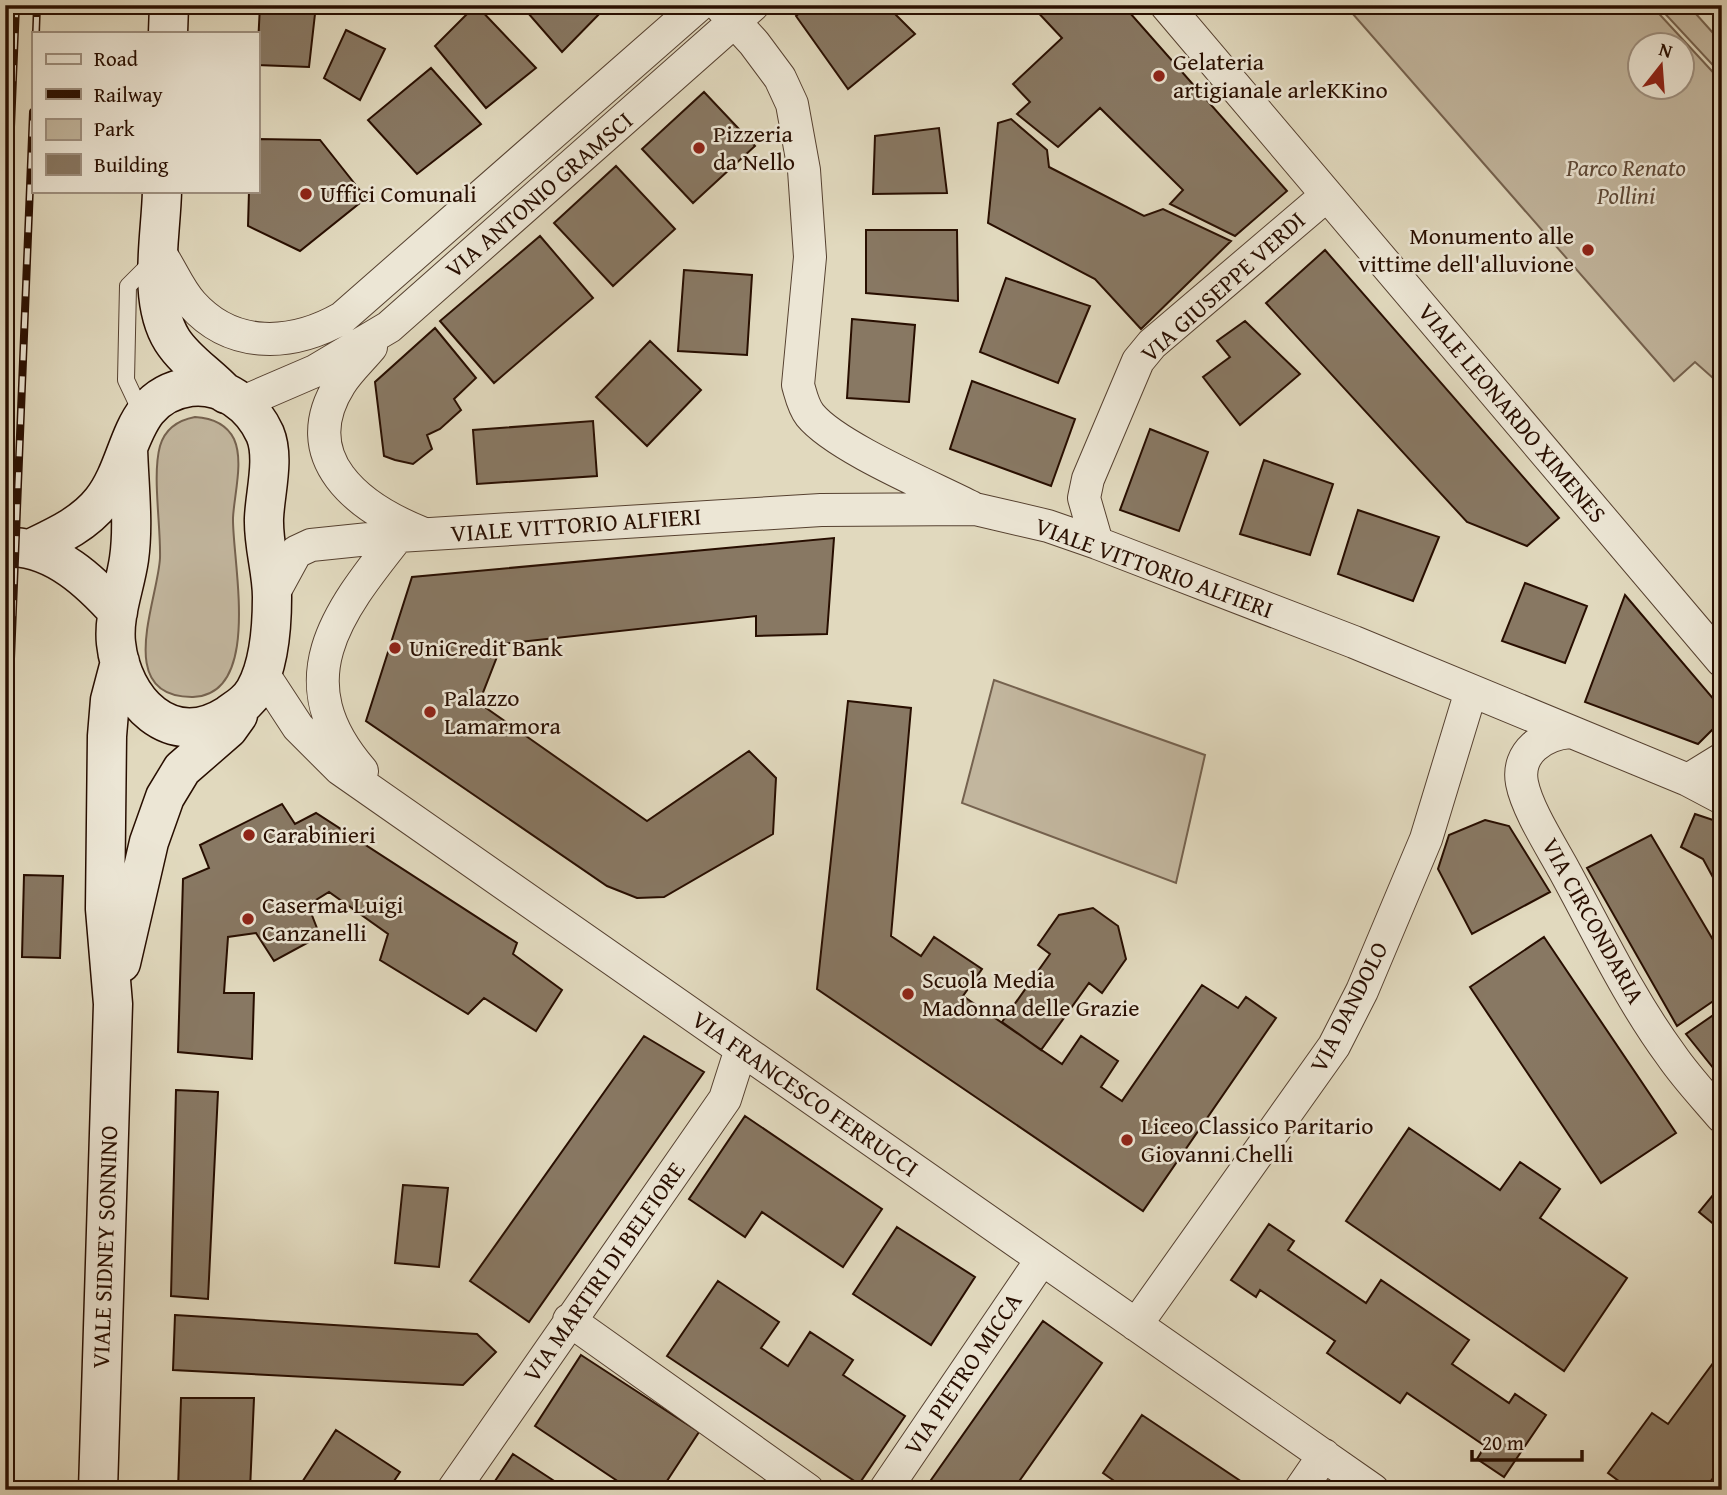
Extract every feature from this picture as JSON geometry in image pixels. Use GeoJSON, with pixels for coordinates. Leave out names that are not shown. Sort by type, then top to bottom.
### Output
{"type":"FeatureCollection","features":[{"type":"Feature","properties":{"kind":"street"},"geometry":{"type":"LineString","coordinates":[[168,32],[169,5]]}},
{"type":"Feature","properties":{"kind":"street","name":"VIA ANTONIO GRAMSCI"},"geometry":{"type":"LineString","coordinates":[[160,253],[191,303],[227,331],[265,340],[317,332],[342,318],[699,5]]}},
{"type":"Feature","properties":{"kind":"street","name":"VIALE LEONARDO XIMENES"},"geometry":{"type":"LineString","coordinates":[[1166,5],[1722,661]]}},
{"type":"Feature","properties":{"kind":"street"},"geometry":{"type":"LineString","coordinates":[[736,11],[780,78],[792,104],[801,157],[810,257],[798,385],[803,401],[810,415],[837,438],[975,509]]}},
{"type":"Feature","properties":{"kind":"street","name":"VIA ANTONIO GRAMSCI"},"geometry":{"type":"LineString","coordinates":[[235,398],[315,371],[389,327],[736,11]]}},
{"type":"Feature","properties":{"kind":"street"},"geometry":{"type":"LineString","coordinates":[[135,431],[130,557],[118,612],[116,642],[120,662],[140,704],[160,722],[183,728],[205,725],[221,719],[255,687],[272,596],[264,521],[266,438],[256,417],[191,363],[172,340],[158,304],[162,192]]}},
{"type":"Feature","properties":{"kind":"street","name":"VIA GIUSEPPE VERDI"},"geometry":{"type":"LineString","coordinates":[[1097,543],[1084,498],[1088,479],[1138,361],[1152,344],[1327,195]]}},
{"type":"Feature","properties":{"kind":"street","name":"VIA ANTONIO GRAMSCI"},"geometry":{"type":"LineString","coordinates":[[315,371],[363,299]]}},
{"type":"Feature","properties":{"kind":"street","name":"VIALE VITTORIO ALFIERI"},"geometry":{"type":"LineString","coordinates":[[389,327],[340,384],[325,427],[324,450],[339,478],[367,506],[412,535]]}},
{"type":"Feature","properties":{"kind":"street"},"geometry":{"type":"LineString","coordinates":[[19,547],[68,531],[102,501],[135,431],[164,393],[194,387],[235,398]]}},
{"type":"Feature","properties":{"kind":"street","name":"VIALE VITTORIO ALFIERI"},"geometry":{"type":"LineString","coordinates":[[272,596],[296,552],[311,545],[412,535],[821,510],[975,509],[1048,526],[1097,543],[1471,691],[1688,780],[1722,798]]}},
{"type":"Feature","properties":{"kind":"street"},"geometry":{"type":"LineString","coordinates":[[393,806],[341,746],[322,698],[321,675],[327,652],[356,589],[412,535]]}},
{"type":"Feature","properties":{"kind":"street"},"geometry":{"type":"LineString","coordinates":[[19,547],[79,573],[118,612]]}},
{"type":"Feature","properties":{"kind":"street","name":"VIALE SIDNEY SONNINO"},"geometry":{"type":"LineString","coordinates":[[98,1490],[113,1004],[105,909],[107,736],[110,700],[120,662]]}},
{"type":"Feature","properties":{"kind":"street","name":"VIA FRANCESCO FERRUCCI"},"geometry":{"type":"LineString","coordinates":[[255,687],[278,701],[312,744],[340,769],[1373,1490]]}},
{"type":"Feature","properties":{"kind":"street","name":"VIALE SIDNEY SONNINO"},"geometry":{"type":"LineString","coordinates":[[113,1004],[149,842],[164,797],[182,768],[228,729],[255,687]]}},
{"type":"Feature","properties":{"kind":"street","name":"VIA DANDOLO"},"geometry":{"type":"LineString","coordinates":[[1136,1325],[1334,1046],[1362,991],[1426,839],[1471,691]]}},
{"type":"Feature","properties":{"kind":"street","name":"VIA CIRCONDARIA"},"geometry":{"type":"LineString","coordinates":[[1570,732],[1545,737],[1534,745],[1522,769],[1522,783],[1557,856],[1646,1018],[1671,1056],[1722,1117]]}},
{"type":"Feature","properties":{"kind":"street"},"geometry":{"type":"LineString","coordinates":[[1688,780],[1722,759]]}},
{"type":"Feature","properties":{"kind":"street","name":"VIA MARTIRI DI BELFIORE"},"geometry":{"type":"LineString","coordinates":[[453,1490],[725,1099],[741,1049]]}},
{"type":"Feature","properties":{"kind":"street","name":"VIA PIETRO MICCA"},"geometry":{"type":"LineString","coordinates":[[885,1490],[1042,1259]]}},
{"type":"Feature","properties":{"kind":"street"},"geometry":{"type":"LineString","coordinates":[[569,1320],[808,1490]]}},
{"type":"Feature","properties":{"kind":"street"},"geometry":{"type":"LineString","coordinates":[[1300,1490],[1324,1455]]}},
{"type":"Feature","properties":{"kind":"lane"},"geometry":{"type":"LineString","coordinates":[[135,431],[126,380],[128,286],[160,253]]}},
{"type":"Feature","properties":{"kind":"green space","name":"Parco Renato Pollini"},"geometry":{"type":"Polygon","coordinates":[[[1345,5],[1651,5],[1676,32],[1626,32],[1626,102],[1696,102],[1696,54],[1722,82],[1722,386],[1695,362],[1674,381],[1345,5]]]}},
{"type":"Feature","properties":{"kind":"green space"},"geometry":{"type":"Polygon","coordinates":[[[1657,5],[1688,5],[1722,43],[1722,75],[1696,47],[1696,32],[1682,32],[1657,5]]]}},
{"type":"Feature","properties":{"kind":"green space"},"geometry":{"type":"Polygon","coordinates":[[[195,417],[222,425],[231,434],[237,448],[238,468],[233,518],[239,622],[236,651],[229,674],[215,690],[193,697],[169,693],[154,682],[147,665],[146,644],[160,558],[157,486],[160,446],[173,426],[195,417]]]}},
{"type":"Feature","properties":{"kind":"green space"},"geometry":{"type":"Polygon","coordinates":[[[994,680],[1205,755],[1176,883],[962,803],[994,680]]]}},
{"type":"Feature","properties":{"kind":"building"},"geometry":{"type":"Polygon","coordinates":[[[260,5],[316,5],[309,67],[259,65],[260,5]]]}},
{"type":"Feature","properties":{"kind":"building"},"geometry":{"type":"Polygon","coordinates":[[[476,5],[536,68],[486,108],[435,46],[476,5]]]}},
{"type":"Feature","properties":{"kind":"building"},"geometry":{"type":"Polygon","coordinates":[[[521,5],[608,5],[562,52],[521,5]]]}},
{"type":"Feature","properties":{"kind":"building"},"geometry":{"type":"Polygon","coordinates":[[[809,5],[886,5],[915,34],[848,89],[796,16],[809,5]]]}},
{"type":"Feature","properties":{"kind":"building"},"geometry":{"type":"Polygon","coordinates":[[[1031,5],[1123,5],[1287,191],[1235,236],[1170,204],[1183,190],[1100,108],[1058,147],[1017,114],[1030,102],[1013,84],[1062,38],[1031,5]]]}},
{"type":"Feature","properties":{"kind":"building"},"geometry":{"type":"Polygon","coordinates":[[[346,30],[385,49],[360,100],[324,78],[346,30]]]}},
{"type":"Feature","properties":{"kind":"building"},"geometry":{"type":"Polygon","coordinates":[[[431,68],[481,124],[417,174],[368,120],[431,68]]]}},
{"type":"Feature","properties":{"kind":"building","name":"Pizzeria da Nello"},"geometry":{"type":"Polygon","coordinates":[[[704,92],[755,146],[693,203],[642,149],[704,92]]]}},
{"type":"Feature","properties":{"kind":"building"},"geometry":{"type":"Polygon","coordinates":[[[1011,119],[1047,150],[1049,167],[1144,216],[1163,209],[1231,241],[1141,329],[1095,279],[988,223],[998,123],[1011,119]]]}},
{"type":"Feature","properties":{"kind":"building"},"geometry":{"type":"Polygon","coordinates":[[[939,128],[947,193],[873,194],[875,136],[939,128]]]}},
{"type":"Feature","properties":{"kind":"building","name":"Uffici Comunali"},"geometry":{"type":"Polygon","coordinates":[[[259,139],[320,140],[366,198],[300,251],[248,226],[249,192],[259,192],[259,139]]]}},
{"type":"Feature","properties":{"kind":"building"},"geometry":{"type":"Polygon","coordinates":[[[616,166],[675,229],[613,286],[554,223],[616,166]]]}},
{"type":"Feature","properties":{"kind":"building"},"geometry":{"type":"Polygon","coordinates":[[[866,230],[957,230],[958,301],[866,293],[866,230]]]}},
{"type":"Feature","properties":{"kind":"building"},"geometry":{"type":"Polygon","coordinates":[[[540,236],[593,298],[494,383],[440,321],[540,236]]]}},
{"type":"Feature","properties":{"kind":"building"},"geometry":{"type":"Polygon","coordinates":[[[1325,250],[1559,518],[1527,546],[1467,522],[1266,303],[1325,250]]]}},
{"type":"Feature","properties":{"kind":"building"},"geometry":{"type":"Polygon","coordinates":[[[684,270],[752,275],[747,355],[678,351],[684,270]]]}},
{"type":"Feature","properties":{"kind":"building"},"geometry":{"type":"Polygon","coordinates":[[[1006,278],[1090,306],[1058,383],[980,352],[1006,278]]]}},
{"type":"Feature","properties":{"kind":"building"},"geometry":{"type":"Polygon","coordinates":[[[852,319],[915,325],[909,402],[847,398],[852,319]]]}},
{"type":"Feature","properties":{"kind":"building"},"geometry":{"type":"Polygon","coordinates":[[[1245,321],[1300,374],[1240,425],[1203,377],[1230,357],[1217,341],[1245,321]]]}},
{"type":"Feature","properties":{"kind":"building"},"geometry":{"type":"Polygon","coordinates":[[[435,328],[476,378],[454,399],[461,410],[440,429],[427,435],[432,449],[413,464],[395,460],[384,456],[375,382],[435,328]]]}},
{"type":"Feature","properties":{"kind":"building"},"geometry":{"type":"Polygon","coordinates":[[[650,341],[701,390],[647,446],[596,397],[650,341]]]}},
{"type":"Feature","properties":{"kind":"building"},"geometry":{"type":"Polygon","coordinates":[[[972,381],[1075,419],[1051,486],[950,449],[972,381]]]}},
{"type":"Feature","properties":{"kind":"building"},"geometry":{"type":"Polygon","coordinates":[[[593,421],[597,476],[477,484],[473,430],[593,421]]]}},
{"type":"Feature","properties":{"kind":"building"},"geometry":{"type":"Polygon","coordinates":[[[1150,429],[1208,452],[1179,531],[1120,510],[1150,429]]]}},
{"type":"Feature","properties":{"kind":"building"},"geometry":{"type":"Polygon","coordinates":[[[1264,460],[1333,484],[1310,555],[1240,534],[1264,460]]]}},
{"type":"Feature","properties":{"kind":"building"},"geometry":{"type":"Polygon","coordinates":[[[1358,510],[1439,537],[1413,601],[1338,574],[1358,510]]]}},
{"type":"Feature","properties":{"kind":"building","name":"Palazzo Lamarmora"},"geometry":{"type":"Polygon","coordinates":[[[834,538],[827,634],[756,636],[756,616],[502,644],[479,703],[647,821],[749,751],[776,778],[773,834],[664,897],[637,898],[607,886],[366,721],[412,577],[834,538]]]}},
{"type":"Feature","properties":{"kind":"building"},"geometry":{"type":"Polygon","coordinates":[[[1525,583],[1587,606],[1565,663],[1502,641],[1525,583]]]}},
{"type":"Feature","properties":{"kind":"building"},"geometry":{"type":"Polygon","coordinates":[[[1625,595],[1722,709],[1721,721],[1698,744],[1585,702],[1625,595]]]}},
{"type":"Feature","properties":{"kind":"building"},"geometry":{"type":"Polygon","coordinates":[[[848,701],[911,708],[891,936],[921,956],[934,937],[982,969],[963,996],[1062,1064],[1081,1036],[1118,1061],[1101,1087],[1122,1101],[1202,985],[1238,1008],[1246,997],[1276,1018],[1143,1211],[817,989],[848,701]]]}},
{"type":"Feature","properties":{"kind":"building","name":"Caserma Luigi Canzanelli"},"geometry":{"type":"Polygon","coordinates":[[[282,804],[295,824],[316,813],[517,943],[513,954],[562,990],[536,1031],[484,998],[468,1014],[380,960],[388,934],[329,892],[308,905],[320,936],[274,961],[256,933],[228,937],[224,993],[254,993],[252,1059],[178,1052],[183,879],[209,868],[200,845],[282,804]]]}},
{"type":"Feature","properties":{"kind":"building"},"geometry":{"type":"Polygon","coordinates":[[[1695,814],[1722,823],[1722,894],[1703,859],[1681,847],[1695,814]]]}},
{"type":"Feature","properties":{"kind":"building"},"geometry":{"type":"Polygon","coordinates":[[[1485,820],[1509,826],[1550,892],[1472,934],[1438,869],[1449,835],[1485,820]]]}},
{"type":"Feature","properties":{"kind":"building"},"geometry":{"type":"Polygon","coordinates":[[[1651,835],[1722,955],[1722,995],[1677,1026],[1587,868],[1651,835]]]}},
{"type":"Feature","properties":{"kind":"building"},"geometry":{"type":"Polygon","coordinates":[[[24,875],[63,876],[60,958],[22,957],[24,875]]]}},
{"type":"Feature","properties":{"kind":"building"},"geometry":{"type":"Polygon","coordinates":[[[1093,908],[1118,926],[1126,959],[1102,993],[1089,983],[1041,1050],[1002,1022],[1050,954],[1038,945],[1059,915],[1093,908]]]}},
{"type":"Feature","properties":{"kind":"building"},"geometry":{"type":"Polygon","coordinates":[[[1544,937],[1676,1133],[1601,1183],[1470,987],[1544,937]]]}},
{"type":"Feature","properties":{"kind":"building"},"geometry":{"type":"Polygon","coordinates":[[[1722,1009],[1722,1079],[1686,1034],[1722,1009]]]}},
{"type":"Feature","properties":{"kind":"building"},"geometry":{"type":"Polygon","coordinates":[[[644,1036],[704,1072],[529,1322],[470,1281],[644,1036]]]}},
{"type":"Feature","properties":{"kind":"building"},"geometry":{"type":"Polygon","coordinates":[[[176,1090],[218,1092],[208,1299],[171,1296],[176,1090]]]}},
{"type":"Feature","properties":{"kind":"building"},"geometry":{"type":"Polygon","coordinates":[[[745,1116],[882,1209],[843,1267],[762,1212],[745,1237],[689,1199],[745,1116]]]}},
{"type":"Feature","properties":{"kind":"building"},"geometry":{"type":"Polygon","coordinates":[[[1409,1128],[1500,1190],[1520,1162],[1560,1189],[1540,1218],[1627,1278],[1564,1371],[1346,1221],[1409,1128]]]}},
{"type":"Feature","properties":{"kind":"building"},"geometry":{"type":"Polygon","coordinates":[[[1722,1184],[1722,1231],[1699,1212],[1722,1184]]]}},
{"type":"Feature","properties":{"kind":"building"},"geometry":{"type":"Polygon","coordinates":[[[403,1185],[448,1188],[439,1267],[395,1263],[403,1185]]]}},
{"type":"Feature","properties":{"kind":"building"},"geometry":{"type":"Polygon","coordinates":[[[1269,1224],[1294,1241],[1288,1250],[1366,1303],[1381,1280],[1469,1340],[1452,1364],[1509,1403],[1515,1394],[1546,1415],[1504,1477],[1477,1459],[1485,1446],[1407,1393],[1400,1403],[1327,1353],[1335,1341],[1260,1290],[1256,1297],[1231,1280],[1269,1224]]]}},
{"type":"Feature","properties":{"kind":"building"},"geometry":{"type":"Polygon","coordinates":[[[897,1227],[975,1277],[931,1345],[853,1294],[897,1227]]]}},
{"type":"Feature","properties":{"kind":"building"},"geometry":{"type":"Polygon","coordinates":[[[718,1281],[779,1322],[761,1348],[788,1366],[810,1332],[853,1360],[843,1375],[905,1416],[859,1484],[667,1356],[718,1281]]]}},
{"type":"Feature","properties":{"kind":"building"},"geometry":{"type":"Polygon","coordinates":[[[175,1315],[477,1334],[496,1352],[463,1385],[173,1370],[175,1315]]]}},
{"type":"Feature","properties":{"kind":"building"},"geometry":{"type":"Polygon","coordinates":[[[1043,1321],[1102,1363],[1013,1490],[924,1490],[1043,1321]]]}},
{"type":"Feature","properties":{"kind":"building"},"geometry":{"type":"Polygon","coordinates":[[[1722,1351],[1722,1466],[1704,1490],[1631,1490],[1608,1473],[1652,1413],[1668,1424],[1722,1351]]]}},
{"type":"Feature","properties":{"kind":"building"},"geometry":{"type":"Polygon","coordinates":[[[581,1355],[699,1432],[661,1490],[631,1490],[535,1426],[581,1355]]]}},
{"type":"Feature","properties":{"kind":"building"},"geometry":{"type":"Polygon","coordinates":[[[181,1398],[254,1398],[250,1490],[178,1490],[181,1398]]]}},
{"type":"Feature","properties":{"kind":"building"},"geometry":{"type":"Polygon","coordinates":[[[1142,1415],[1254,1490],[1127,1490],[1103,1473],[1142,1415]]]}},
{"type":"Feature","properties":{"kind":"building"},"geometry":{"type":"Polygon","coordinates":[[[336,1430],[400,1472],[388,1490],[297,1490],[336,1430]]]}},
{"type":"Feature","properties":{"kind":"building"},"geometry":{"type":"Polygon","coordinates":[[[513,1454],[568,1490],[489,1490],[513,1454]]]}},
{"type":"Feature","properties":{"kind":"railway"},"geometry":{"type":"LineString","coordinates":[[5,273],[16,5]]}},
{"type":"Feature","properties":{"kind":"railway"},"geometry":{"type":"LineString","coordinates":[[36,32],[37,5]]}},
{"type":"Feature","properties":{"kind":"railway"},"geometry":{"type":"LineString","coordinates":[[5,808],[32,137]]}},
{"type":"Feature","properties":{"kind":"place","name":"Gelateria artigianale arleKKino"},"geometry":{"type":"Point","coordinates":[1159,76]}},
{"type":"Feature","properties":{"kind":"place","name":"Pizzeria da Nello"},"geometry":{"type":"Point","coordinates":[699,148]}},
{"type":"Feature","properties":{"kind":"place","name":"Uffici Comunali"},"geometry":{"type":"Point","coordinates":[306,194]}},
{"type":"Feature","properties":{"kind":"place","name":"Monumento alle vittime dell'alluvione"},"geometry":{"type":"Point","coordinates":[1588,250]}},
{"type":"Feature","properties":{"kind":"place","name":"UniCredit Bank"},"geometry":{"type":"Point","coordinates":[395,648]}},
{"type":"Feature","properties":{"kind":"place","name":"Palazzo Lamarmora"},"geometry":{"type":"Point","coordinates":[430,712]}},
{"type":"Feature","properties":{"kind":"place","name":"Carabinieri"},"geometry":{"type":"Point","coordinates":[249,835]}},
{"type":"Feature","properties":{"kind":"place","name":"Caserma Luigi Canzanelli"},"geometry":{"type":"Point","coordinates":[248,919]}},
{"type":"Feature","properties":{"kind":"place","name":"Scuola Media Madonna delle Grazie"},"geometry":{"type":"Point","coordinates":[908,994]}},
{"type":"Feature","properties":{"kind":"place","name":"Liceo Classico Paritario Giovanni Chelli"},"geometry":{"type":"Point","coordinates":[1127,1140]}}]}
